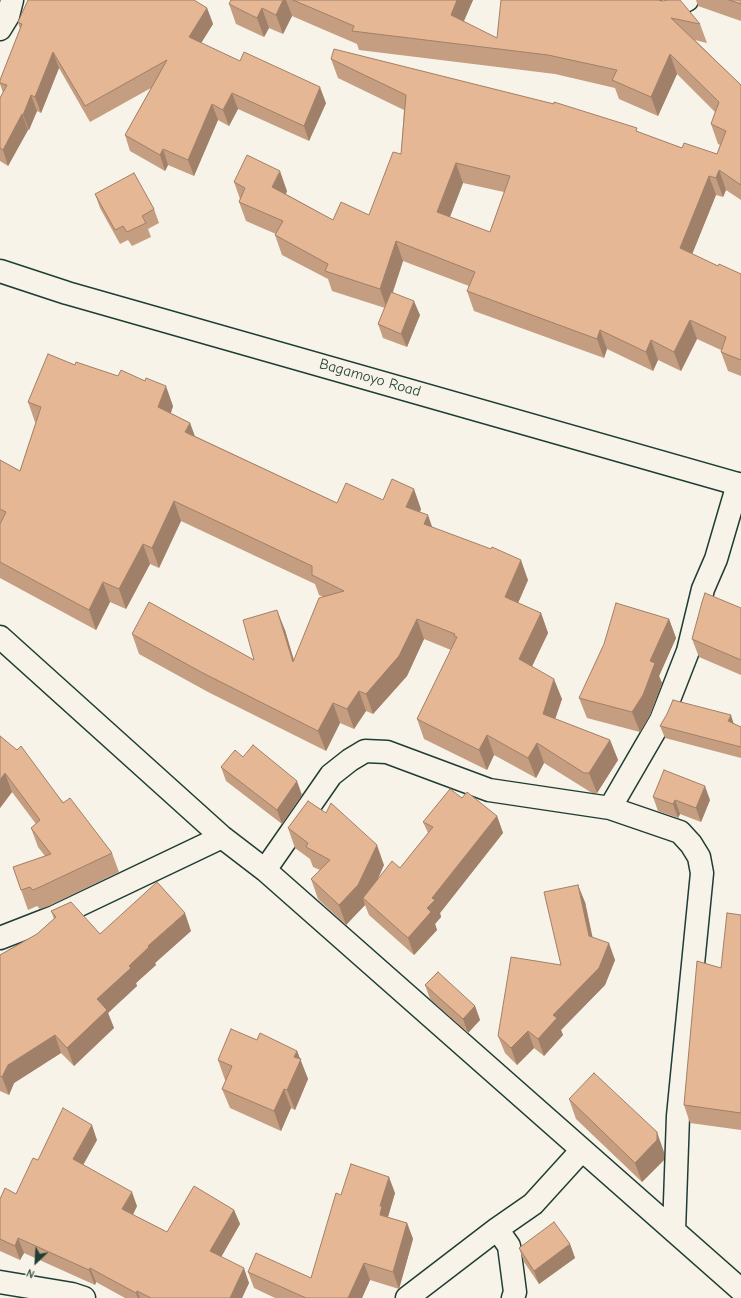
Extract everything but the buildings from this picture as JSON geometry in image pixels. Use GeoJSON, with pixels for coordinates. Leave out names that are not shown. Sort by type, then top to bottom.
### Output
{"type":"FeatureCollection","features":[{"type":"Feature","properties":{"kind":"main road"},"geometry":{"type":"LineString","coordinates":[[0,29],[8,16],[12,0]]}},
{"type":"Feature","properties":{"kind":"main road","name":"Bagamoyo Road"},"geometry":{"type":"LineString","coordinates":[[0,271],[67,292],[740,484]]}},
{"type":"Feature","properties":{"kind":"main road"},"geometry":{"type":"LineString","coordinates":[[610,808],[661,720],[688,651],[703,589],[716,559],[740,484]]}},
{"type":"Feature","properties":{"kind":"main road"},"geometry":{"type":"LineString","coordinates":[[0,637],[222,837],[264,870],[741,1290]]}},
{"type":"Feature","properties":{"kind":"main road"},"geometry":{"type":"LineString","coordinates":[[264,870],[331,776],[350,760],[365,752],[386,752],[489,790],[610,808],[680,832],[691,844],[699,857],[702,873],[678,1116],[674,1231]]}},
{"type":"Feature","properties":{"kind":"main road"},"geometry":{"type":"LineString","coordinates":[[0,938],[54,917],[222,837]]}},
{"type":"Feature","properties":{"kind":"main road"},"geometry":{"type":"LineString","coordinates":[[407,1298],[497,1229],[533,1204],[582,1150]]}},
{"type":"Feature","properties":{"kind":"main road"},"geometry":{"type":"LineString","coordinates":[[497,1229],[509,1246],[515,1292],[514,1298]]}},
{"type":"Feature","properties":{"kind":"main road"},"geometry":{"type":"LineString","coordinates":[[0,1282],[72,1294],[84,1298]]}}]}
